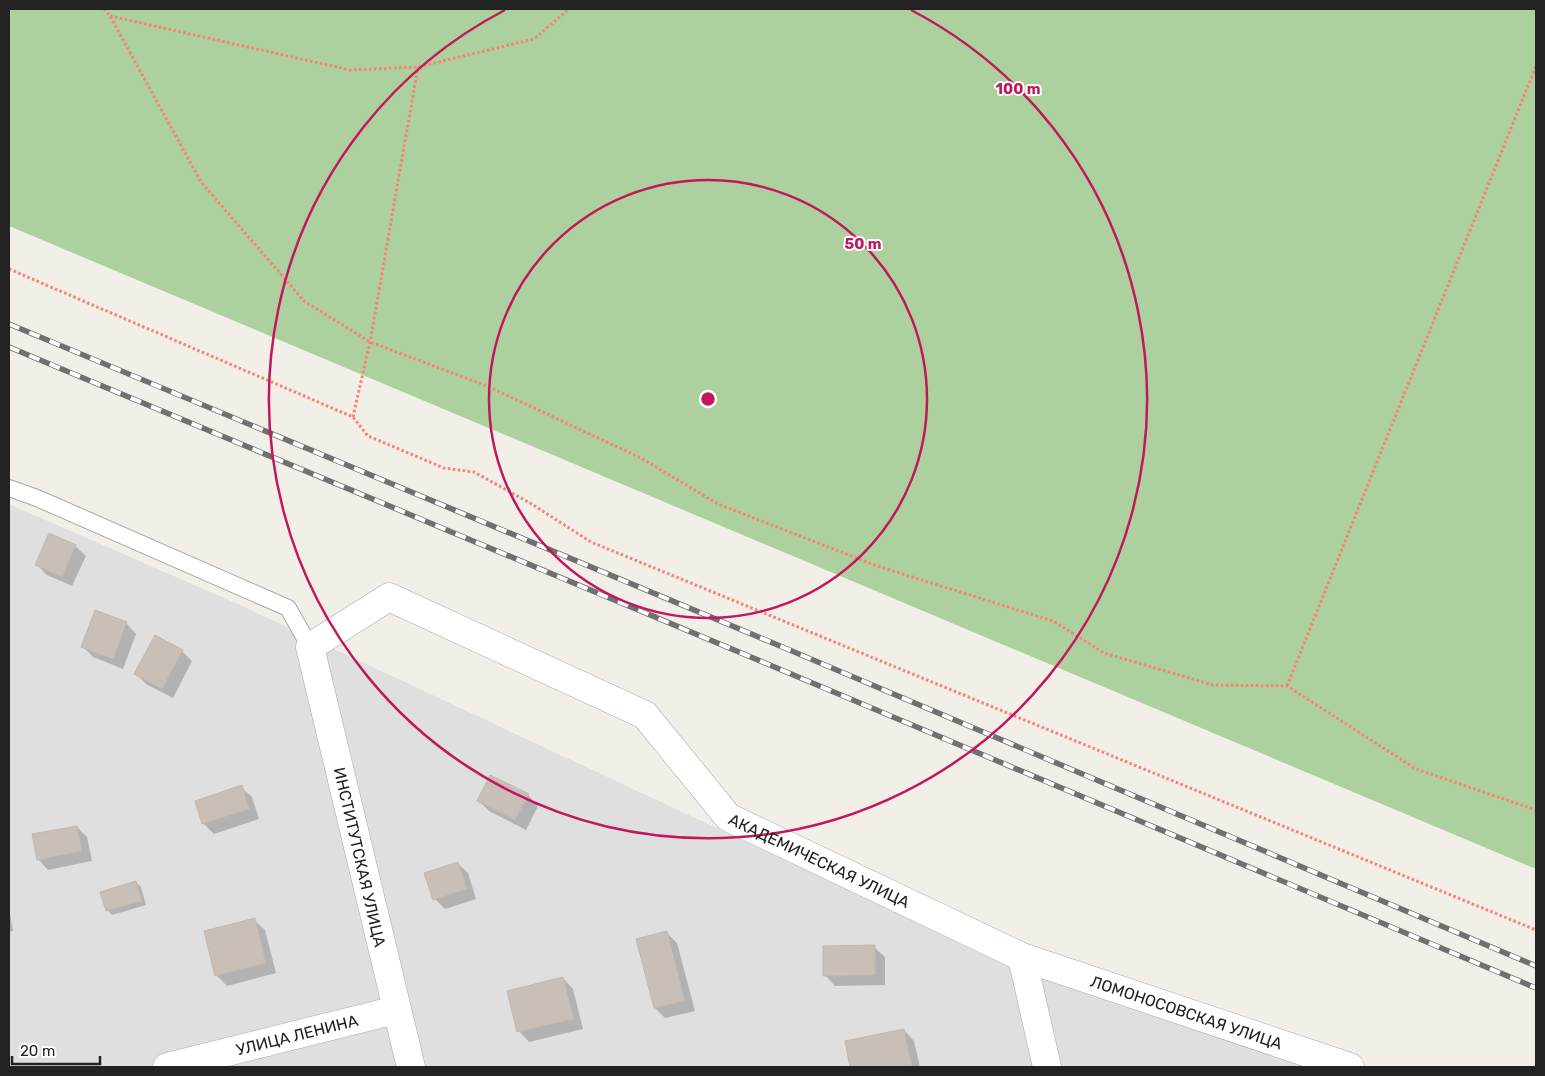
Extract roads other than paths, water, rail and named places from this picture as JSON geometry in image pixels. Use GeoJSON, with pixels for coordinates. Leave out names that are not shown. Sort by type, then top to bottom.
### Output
{"type":"FeatureCollection","features":[{"type":"Feature","properties":{"kind":"street","name":"АКАДЕМИЧЕСКАЯ УЛИЦА"},"geometry":{"type":"LineString","coordinates":[[310,647],[389,597],[645,715],[728,816],[1022,957]]}},
{"type":"Feature","properties":{"kind":"street","name":"ИНСТИТУТСКАЯ УЛИЦА"},"geometry":{"type":"LineString","coordinates":[[310,647],[411,1067]]}},
{"type":"Feature","properties":{"kind":"street"},"geometry":{"type":"LineString","coordinates":[[1022,957],[1047,1067]]}},
{"type":"Feature","properties":{"kind":"street","name":"ЛОМОНОСОВСКАЯ УЛИЦА"},"geometry":{"type":"LineString","coordinates":[[1022,957],[1350,1067]]}},
{"type":"Feature","properties":{"kind":"street","name":"УЛИЦА ЛЕНИНА"},"geometry":{"type":"LineString","coordinates":[[167,1067],[396,1010]]}},
{"type":"Feature","properties":{"kind":"lane"},"geometry":{"type":"LineString","coordinates":[[9,488],[37,498],[288,608],[310,647]]}},
{"type":"Feature","properties":{"kind":"railway"},"geometry":{"type":"LineString","coordinates":[[9,324],[773,643],[1536,966]]}},
{"type":"Feature","properties":{"kind":"railway"},"geometry":{"type":"LineString","coordinates":[[9,347],[1536,988]]}}]}
